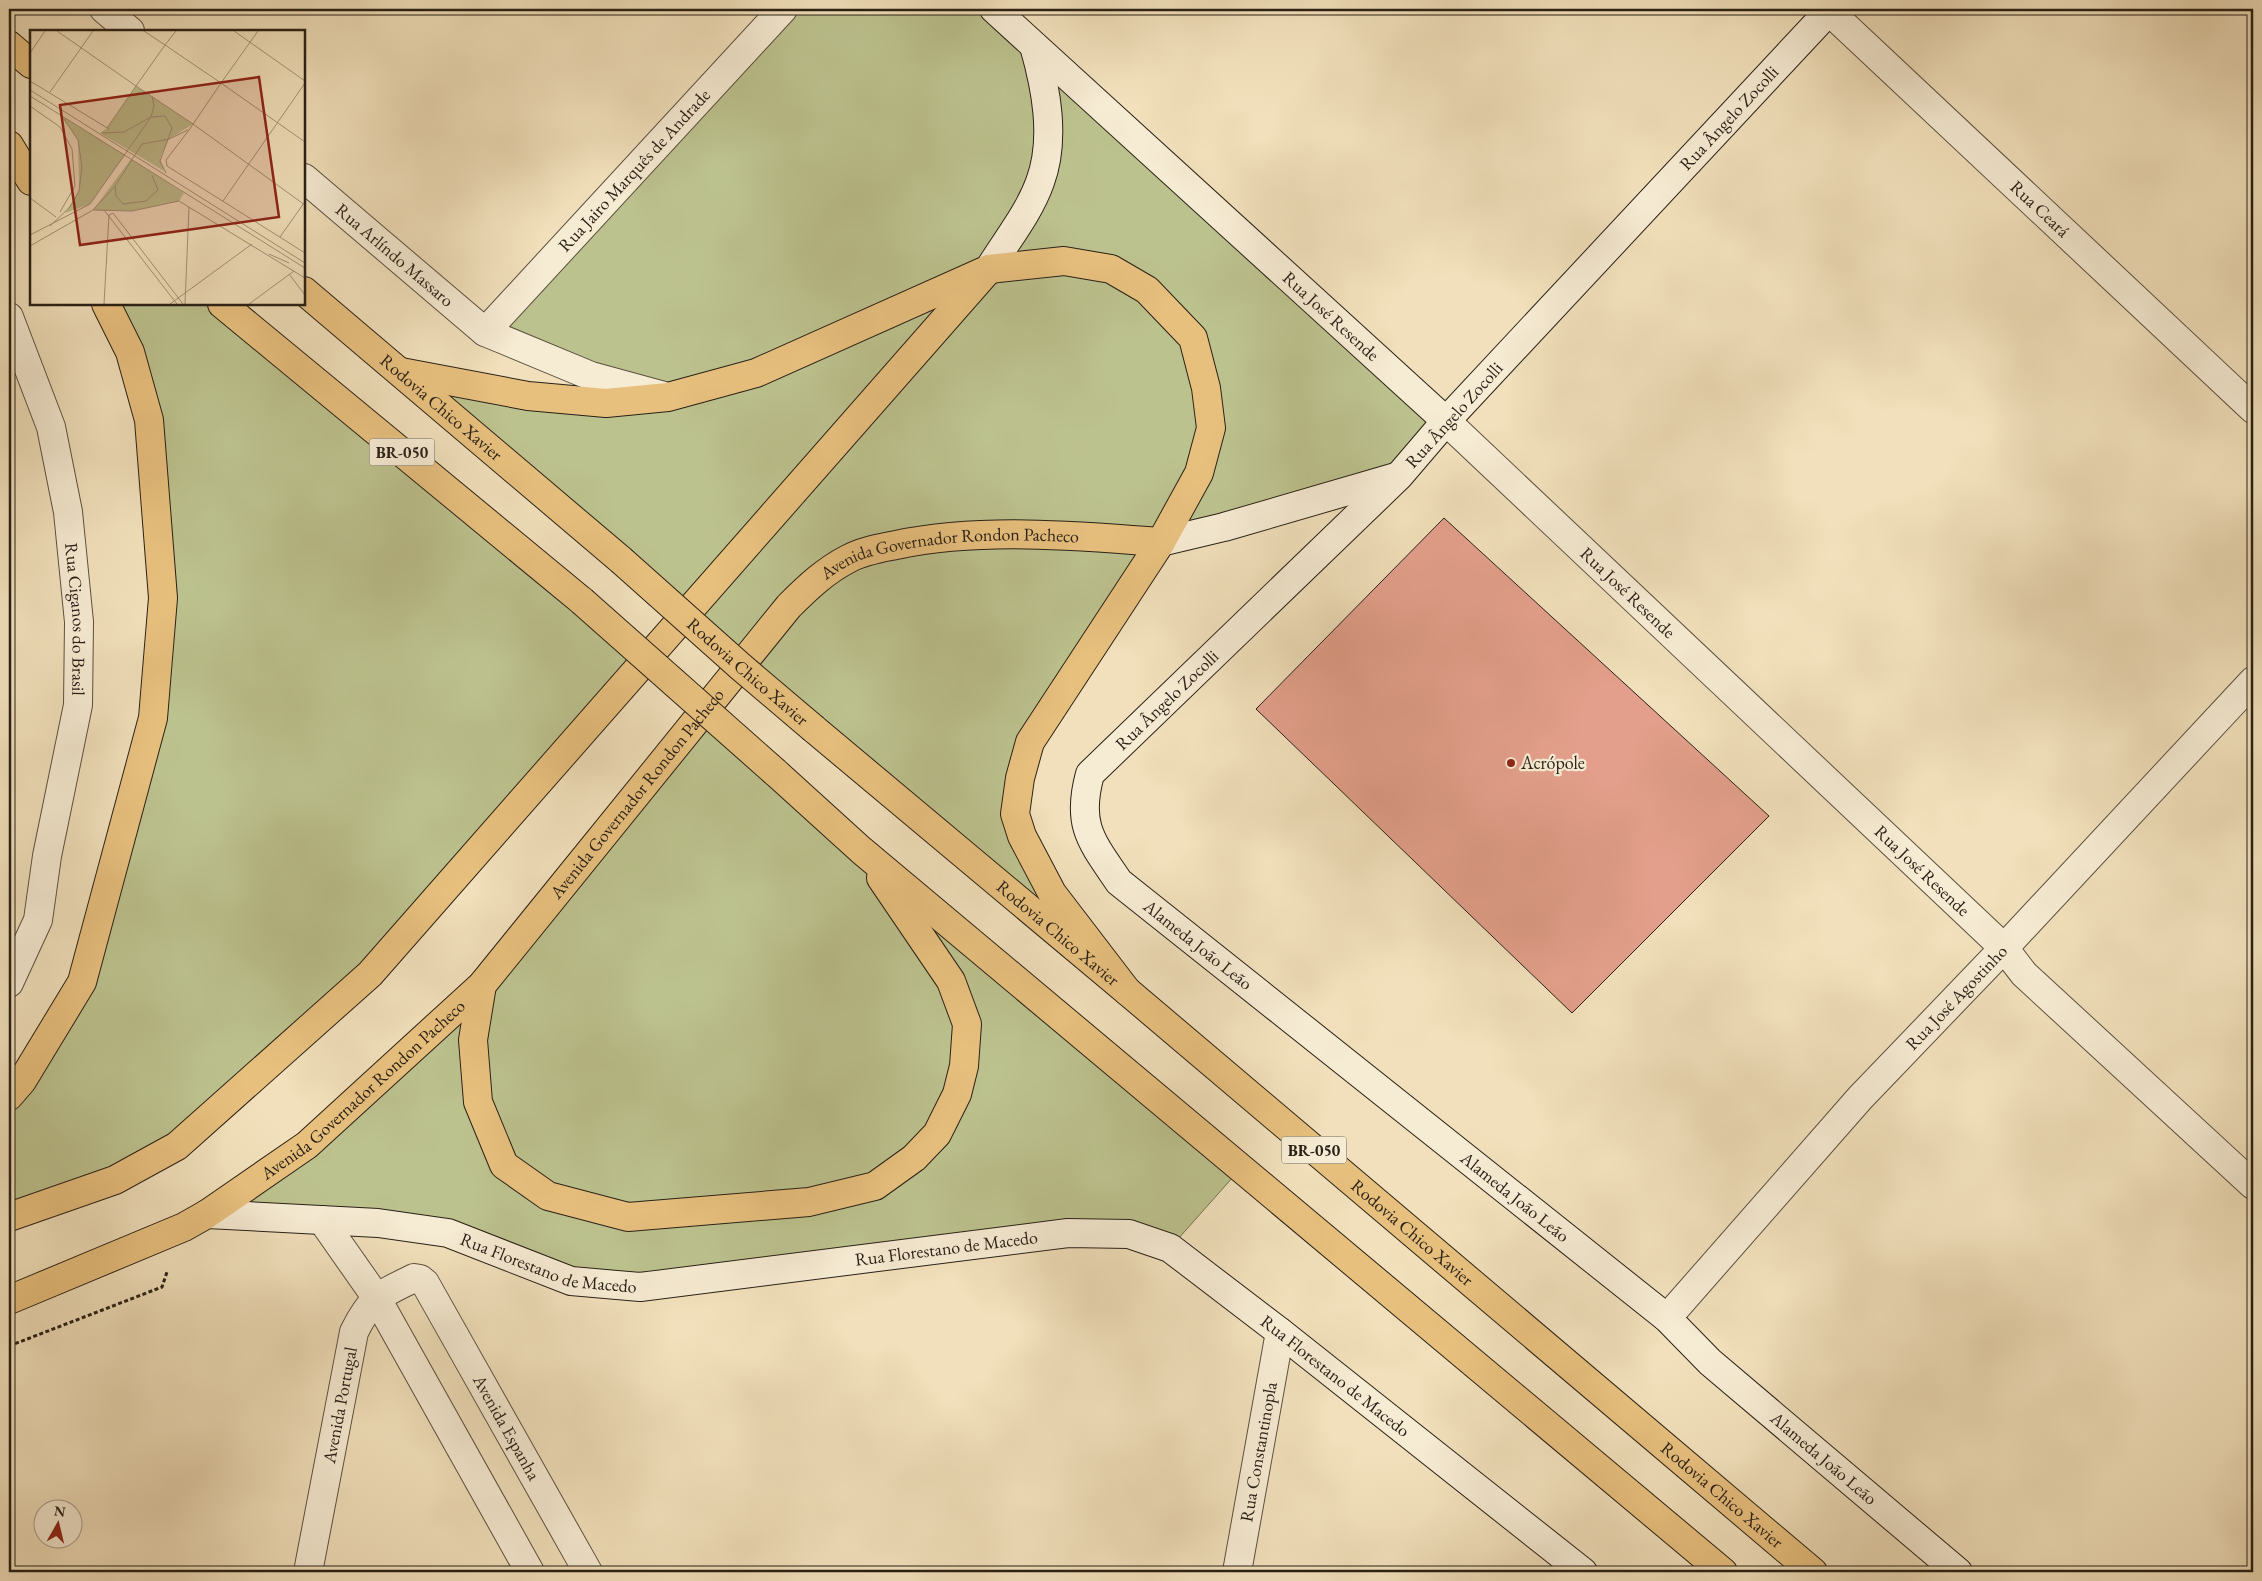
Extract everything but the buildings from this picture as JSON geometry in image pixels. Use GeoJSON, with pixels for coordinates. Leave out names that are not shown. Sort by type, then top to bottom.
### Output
{"type":"FeatureCollection","features":[{"type":"Feature","properties":{"kind":"main road"},"geometry":{"type":"LineString","coordinates":[[9,45],[30,63]]}},
{"type":"Feature","properties":{"kind":"main road"},"geometry":{"type":"LineString","coordinates":[[9,128],[30,145]]}},
{"type":"Feature","properties":{"kind":"main road"},"geometry":{"type":"LineString","coordinates":[[9,145],[30,179]]}},
{"type":"Feature","properties":{"kind":"main road"},"geometry":{"type":"LineString","coordinates":[[401,372],[528,396],[606,403],[668,397],[756,372],[989,269],[1064,260],[1111,269],[1147,290],[1194,338],[1206,388],[1211,428],[1200,473],[1161,542],[1030,742],[1020,778],[1015,814],[1022,836],[1052,893],[1127,991]]}},
{"type":"Feature","properties":{"kind":"main road"},"geometry":{"type":"LineString","coordinates":[[9,1217],[115,1180],[177,1146],[370,974],[989,269]]}},
{"type":"Feature","properties":{"kind":"main road","name":"Rodovia Chico Xavier"},"geometry":{"type":"LineString","coordinates":[[305,292],[621,560],[741,667],[1813,1572]]}},
{"type":"Feature","properties":{"kind":"main road"},"geometry":{"type":"LineString","coordinates":[[9,1096],[22,1081],[82,982],[153,718],[163,598],[149,420],[130,352],[106,305]]}},
{"type":"Feature","properties":{"kind":"main road","name":"BR-050"},"geometry":{"type":"LineString","coordinates":[[223,305],[582,601],[861,850],[1723,1572]]}},
{"type":"Feature","properties":{"kind":"main road","name":"Avenida Governador Rondon Pacheco"},"geometry":{"type":"LineString","coordinates":[[9,1300],[196,1221],[307,1145],[482,985],[789,606],[815,580],[850,558],[927,539],[1002,535],[1066,536],[1161,542]]}},
{"type":"Feature","properties":{"kind":"main road"},"geometry":{"type":"LineString","coordinates":[[482,985],[473,1040],[478,1102],[504,1165],[548,1196],[628,1216],[809,1202],[875,1186],[914,1158],[936,1134],[957,1094],[964,1066],[967,1024],[951,981],[861,850]]}},
{"type":"Feature","properties":{"kind":"street"},"geometry":{"type":"LineString","coordinates":[[104,9],[129,30]]}},
{"type":"Feature","properties":{"kind":"street","name":"Rua Jairo Marquês de Andrade"},"geometry":{"type":"LineString","coordinates":[[486,332],[783,9]]}},
{"type":"Feature","properties":{"kind":"street","name":"Rua José Resende"},"geometry":{"type":"LineString","coordinates":[[994,9],[1446,421],[2004,948],[2024,974],[2253,1185]]}},
{"type":"Feature","properties":{"kind":"street","name":"Rua Ceará"},"geometry":{"type":"LineString","coordinates":[[1829,9],[2253,409]]}},
{"type":"Feature","properties":{"kind":"street","name":"Rua Ângelo Zocolli"},"geometry":{"type":"LineString","coordinates":[[1084,816],[1085,792],[1090,774],[1399,476],[1446,421],[1829,9]]}},
{"type":"Feature","properties":{"kind":"street"},"geometry":{"type":"LineString","coordinates":[[989,269],[1040,182],[1046,154],[1048,109],[1044,82],[1034,46]]}},
{"type":"Feature","properties":{"kind":"street","name":"Rua Arlíndo Massaro"},"geometry":{"type":"LineString","coordinates":[[305,179],[486,332],[591,376],[668,397]]}},
{"type":"Feature","properties":{"kind":"street","name":"Rua Ciganos do Brasil"},"geometry":{"type":"LineString","coordinates":[[9,317],[50,427],[68,512],[79,622],[78,705],[47,856],[38,920],[9,983]]}},
{"type":"Feature","properties":{"kind":"street","name":"Avenida Governador Rondon Pacheco"},"geometry":{"type":"LineString","coordinates":[[1161,542],[1224,527],[1399,476]]}},
{"type":"Feature","properties":{"kind":"street","name":"Rua José Agostinho"},"geometry":{"type":"LineString","coordinates":[[1667,1318],[1860,1098],[2004,948],[2253,680]]}},
{"type":"Feature","properties":{"kind":"street","name":"Alameda João Leão"},"geometry":{"type":"LineString","coordinates":[[1084,816],[1093,844],[1119,882],[1667,1318],[1710,1362],[1958,1572]]}},
{"type":"Feature","properties":{"kind":"street"},"geometry":{"type":"LineString","coordinates":[[322,1220],[376,1297],[530,1572]]}},
{"type":"Feature","properties":{"kind":"street","name":"Rua Florestano de Macedo"},"geometry":{"type":"LineString","coordinates":[[196,1221],[322,1220],[378,1223],[448,1233],[571,1281],[640,1287],[1068,1233],[1129,1234],[1170,1248],[1280,1332],[1583,1572]]}},
{"type":"Feature","properties":{"kind":"street","name":"Avenida Portugal"},"geometry":{"type":"LineString","coordinates":[[308,1572],[350,1344],[362,1315],[376,1297],[414,1278],[420,1279],[425,1283]]}},
{"type":"Feature","properties":{"kind":"street","name":"Avenida Espanha"},"geometry":{"type":"LineString","coordinates":[[425,1283],[588,1572]]}},
{"type":"Feature","properties":{"kind":"street","name":"Rua Constantinopla"},"geometry":{"type":"LineString","coordinates":[[1237,1572],[1280,1332]]}},
{"type":"Feature","properties":{"kind":"path"},"geometry":{"type":"LineString","coordinates":[[9,1346],[162,1287],[196,1221]]}},
{"type":"Feature","properties":{"kind":"green space"},"geometry":{"type":"Polygon","coordinates":[[[783,9],[994,9],[1446,421],[1399,476],[1161,542],[1030,742],[1015,814],[1127,991],[679,612],[401,372],[666,398],[485,332],[783,9]]]}},
{"type":"Feature","properties":{"kind":"green space"},"geometry":{"type":"Polygon","coordinates":[[[106,305],[223,305],[650,661],[370,974],[177,1146],[9,1217],[9,1096],[82,982],[153,718],[149,420],[106,305]]]}},
{"type":"Feature","properties":{"kind":"green space"},"geometry":{"type":"Polygon","coordinates":[[[706,710],[1241,1168],[1170,1248],[1129,1234],[640,1287],[448,1233],[207,1214],[482,985],[706,710]]]}},
{"type":"Feature","properties":{"kind":"place","name":"Acrópole"},"geometry":{"type":"Point","coordinates":[1511,763]}}]}
